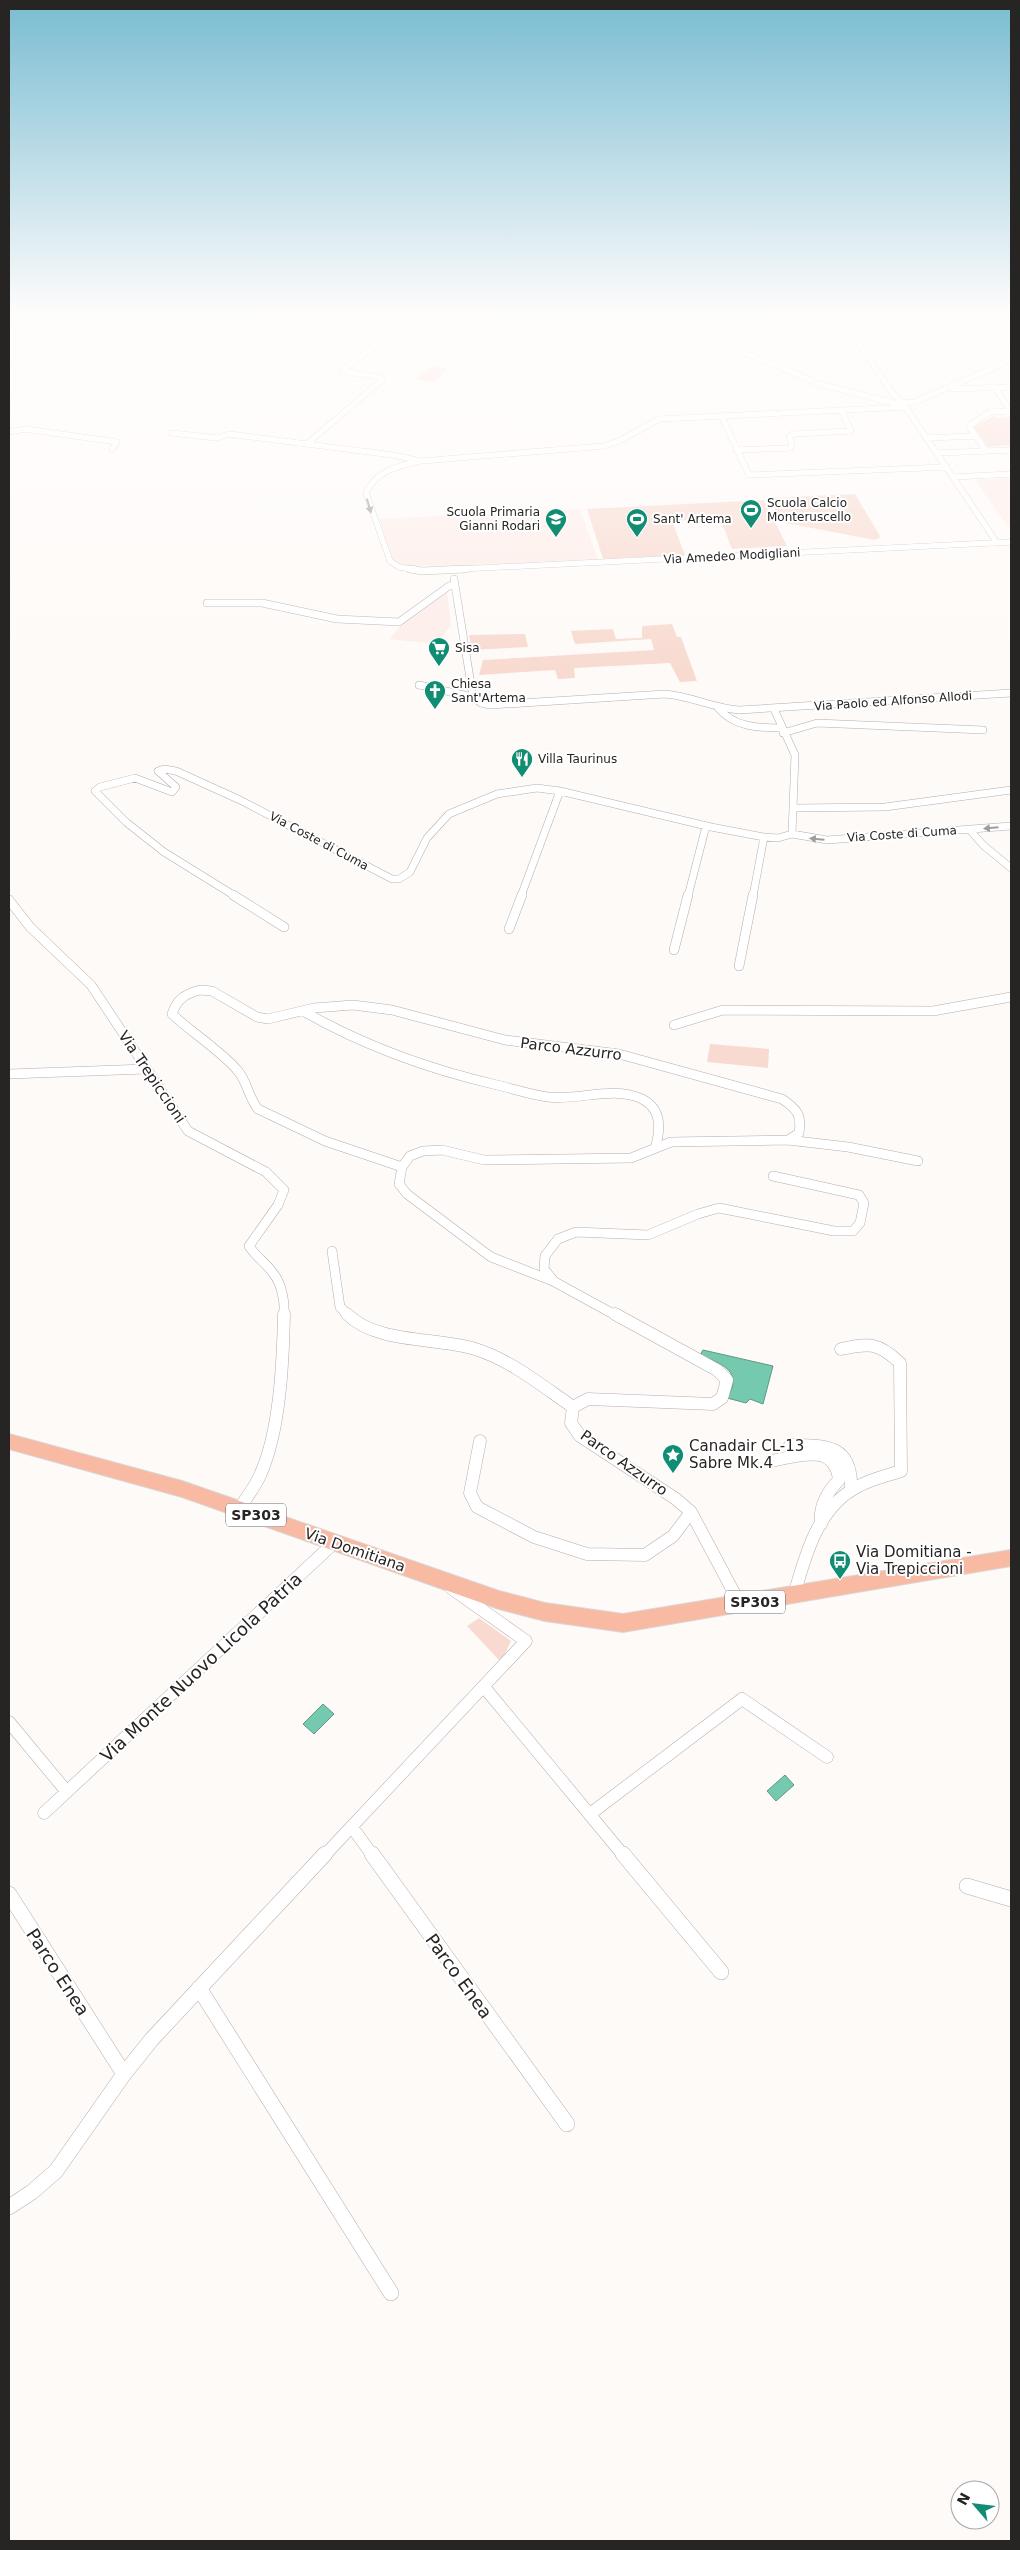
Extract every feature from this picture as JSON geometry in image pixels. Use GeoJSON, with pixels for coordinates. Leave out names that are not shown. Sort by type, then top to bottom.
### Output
{"type":"FeatureCollection","features":[{"type":"Feature","properties":{"kind":"main road","name":"Via Domitiana"},"geometry":{"type":"LineString","coordinates":[[9,1442],[182,1489],[498,1600],[545,1612],[623,1623],[740,1604]]}},
{"type":"Feature","properties":{"kind":"main road","name":"SP303"},"geometry":{"type":"LineString","coordinates":[[740,1604],[1011,1559]]}},
{"type":"Feature","properties":{"kind":"street"},"geometry":{"type":"LineString","coordinates":[[67,435],[116,442],[112,449]]}},
{"type":"Feature","properties":{"kind":"street"},"geometry":{"type":"LineString","coordinates":[[190,435],[217,438],[226,435]]}},
{"type":"Feature","properties":{"kind":"street"},"geometry":{"type":"LineString","coordinates":[[238,435],[393,454],[421,462],[604,446],[619,442],[630,435]]}},
{"type":"Feature","properties":{"kind":"street"},"geometry":{"type":"LineString","coordinates":[[308,443],[317,435]]}},
{"type":"Feature","properties":{"kind":"street"},"geometry":{"type":"LineString","coordinates":[[730,435],[747,473],[755,476],[947,467]]}},
{"type":"Feature","properties":{"kind":"street"},"geometry":{"type":"LineString","coordinates":[[736,450],[790,448],[792,445],[789,437],[792,435]]}},
{"type":"Feature","properties":{"kind":"street"},"geometry":{"type":"LineString","coordinates":[[924,435],[954,477],[996,543]]}},
{"type":"Feature","properties":{"kind":"street"},"geometry":{"type":"LineString","coordinates":[[926,438],[975,436],[986,451]]}},
{"type":"Feature","properties":{"kind":"street"},"geometry":{"type":"LineString","coordinates":[[937,454],[1011,450]]}},
{"type":"Feature","properties":{"kind":"street","name":"Via Amedeo Modigliani"},"geometry":{"type":"LineString","coordinates":[[421,462],[397,467],[376,476],[367,487],[366,493],[390,561],[399,567],[422,571],[453,571],[1011,542]]}},
{"type":"Feature","properties":{"kind":"street"},"geometry":{"type":"LineString","coordinates":[[954,477],[1011,474]]}},
{"type":"Feature","properties":{"kind":"street"},"geometry":{"type":"LineString","coordinates":[[453,571],[473,698]]}},
{"type":"Feature","properties":{"kind":"street"},"geometry":{"type":"LineString","coordinates":[[207,603],[262,603],[337,619],[399,622],[449,586],[455,585]]}},
{"type":"Feature","properties":{"kind":"street","name":"Via Paolo ed Alfonso Allodi"},"geometry":{"type":"LineString","coordinates":[[419,685],[473,698],[481,703],[490,705],[671,694],[686,696],[717,708],[739,710],[1011,694]]}},
{"type":"Feature","properties":{"kind":"street"},"geometry":{"type":"LineString","coordinates":[[845,722],[849,704]]}},
{"type":"Feature","properties":{"kind":"street","name":"Via Paolo ed Alfonso Allodi"},"geometry":{"type":"LineString","coordinates":[[717,708],[732,720],[744,724],[782,730]]}},
{"type":"Feature","properties":{"kind":"street"},"geometry":{"type":"LineString","coordinates":[[774,709],[795,756],[792,834]]}},
{"type":"Feature","properties":{"kind":"street"},"geometry":{"type":"LineString","coordinates":[[732,720],[732,714],[739,710]]}},
{"type":"Feature","properties":{"kind":"street"},"geometry":{"type":"LineString","coordinates":[[782,730],[795,731],[805,725],[845,722],[983,730]]}},
{"type":"Feature","properties":{"kind":"street","name":"Via Coste di Cuma"},"geometry":{"type":"LineString","coordinates":[[284,927],[164,852],[126,822],[95,791],[100,787],[135,778],[172,792],[176,788],[158,772],[164,769],[176,771],[240,800],[392,879],[399,879],[410,872],[427,838],[455,811],[497,794],[537,788],[764,837],[778,838],[792,834],[826,840],[1011,826]]}},
{"type":"Feature","properties":{"kind":"street","name":"Via Coste di Cuma"},"geometry":{"type":"LineString","coordinates":[[794,808],[885,807],[1011,790]]}},
{"type":"Feature","properties":{"kind":"street"},"geometry":{"type":"LineString","coordinates":[[509,930],[560,792]]}},
{"type":"Feature","properties":{"kind":"street"},"geometry":{"type":"LineString","coordinates":[[674,950],[706,826]]}},
{"type":"Feature","properties":{"kind":"street"},"geometry":{"type":"LineString","coordinates":[[970,830],[983,845],[1011,868]]}},
{"type":"Feature","properties":{"kind":"street"},"geometry":{"type":"LineString","coordinates":[[739,966],[764,837]]}},
{"type":"Feature","properties":{"kind":"street","name":"Via Trepiccioni"},"geometry":{"type":"LineString","coordinates":[[9,900],[30,927],[92,985],[188,1131],[198,1139],[261,1169],[279,1181],[284,1190],[281,1199],[253,1237],[249,1246],[255,1256],[274,1274],[285,1302],[285,1312],[283,1350],[272,1438],[261,1474],[239,1509]]}},
{"type":"Feature","properties":{"kind":"street","name":"Parco Azzurro"},"geometry":{"type":"LineString","coordinates":[[402,1167],[339,1147],[258,1109],[250,1100],[246,1080],[230,1063],[172,1014],[176,1004],[186,994],[200,990],[212,991],[258,1017],[268,1019],[303,1011],[353,1005],[383,1009],[505,1040],[618,1054],[782,1098],[798,1109],[802,1119],[798,1133],[788,1140]]}},
{"type":"Feature","properties":{"kind":"street"},"geometry":{"type":"LineString","coordinates":[[674,1025],[723,1010],[933,1011],[1011,997]]}},
{"type":"Feature","properties":{"kind":"street"},"geometry":{"type":"LineString","coordinates":[[303,1011],[369,1047],[438,1071],[550,1097],[627,1094],[648,1102],[659,1116],[660,1131],[655,1148]]}},
{"type":"Feature","properties":{"kind":"street"},"geometry":{"type":"LineString","coordinates":[[9,1074],[146,1069]]}},
{"type":"Feature","properties":{"kind":"street"},"geometry":{"type":"LineString","coordinates":[[332,1252],[340,1307],[355,1322],[375,1331],[473,1348],[500,1358],[573,1407],[588,1399],[714,1404],[722,1398],[727,1380],[717,1370],[553,1281],[491,1258],[407,1194],[399,1184],[402,1167],[410,1156],[423,1151],[442,1150],[484,1160],[631,1158],[671,1142],[788,1140],[848,1147],[918,1162]]}},
{"type":"Feature","properties":{"kind":"street"},"geometry":{"type":"LineString","coordinates":[[553,1281],[544,1268],[545,1256],[558,1239],[576,1232],[648,1234],[698,1214],[719,1208],[834,1231],[853,1231],[860,1223],[864,1202],[859,1195],[773,1176]]}},
{"type":"Feature","properties":{"kind":"street"},"geometry":{"type":"LineString","coordinates":[[794,1595],[806,1551],[833,1506],[851,1490],[901,1471],[900,1363],[886,1348],[870,1343],[841,1349]]}},
{"type":"Feature","properties":{"kind":"street","name":"Parco Azzurro"},"geometry":{"type":"LineString","coordinates":[[573,1407],[571,1422],[580,1436],[691,1512],[740,1604]]}},
{"type":"Feature","properties":{"kind":"street"},"geometry":{"type":"LineString","coordinates":[[480,1441],[470,1493],[477,1507],[534,1537],[587,1554],[644,1555],[673,1536],[691,1512]]}},
{"type":"Feature","properties":{"kind":"street"},"geometry":{"type":"LineString","coordinates":[[790,1445],[824,1446],[840,1454],[851,1467],[851,1490]]}},
{"type":"Feature","properties":{"kind":"street"},"geometry":{"type":"LineString","coordinates":[[771,1461],[807,1454],[822,1455],[835,1460],[840,1469],[839,1480],[831,1488],[826,1498],[820,1519],[821,1526]]}},
{"type":"Feature","properties":{"kind":"street","name":"Via Monte Nuovo Licola Patria"},"geometry":{"type":"LineString","coordinates":[[44,1813],[335,1542]]}},
{"type":"Feature","properties":{"kind":"street"},"geometry":{"type":"LineString","coordinates":[[9,2207],[32,2192],[56,2171],[124,2074],[152,2039],[526,1641],[436,1578]]}},
{"type":"Feature","properties":{"kind":"street"},"geometry":{"type":"LineString","coordinates":[[484,1687],[721,1972]]}},
{"type":"Feature","properties":{"kind":"street"},"geometry":{"type":"LineString","coordinates":[[590,1814],[742,1699],[827,1757]]}},
{"type":"Feature","properties":{"kind":"street"},"geometry":{"type":"LineString","coordinates":[[9,1722],[67,1792]]}},
{"type":"Feature","properties":{"kind":"street","name":"Parco Enea"},"geometry":{"type":"LineString","coordinates":[[352,1827],[567,2124]]}},
{"type":"Feature","properties":{"kind":"street"},"geometry":{"type":"LineString","coordinates":[[967,1886],[1011,1899]]}},
{"type":"Feature","properties":{"kind":"street","name":"Parco Enea"},"geometry":{"type":"LineString","coordinates":[[9,1894],[124,2074]]}},
{"type":"Feature","properties":{"kind":"street"},"geometry":{"type":"LineString","coordinates":[[199,1988],[392,2293]]}},
{"type":"Feature","properties":{"kind":"shaded area"},"geometry":{"type":"Polygon","coordinates":[[[980,435],[1011,435],[1011,445],[988,447],[980,435]]]}},
{"type":"Feature","properties":{"kind":"shaded area"},"geometry":{"type":"Polygon","coordinates":[[[1011,478],[1011,528],[1006,524],[975,480],[1011,478]]]}},
{"type":"Feature","properties":{"kind":"shaded area"},"geometry":{"type":"Polygon","coordinates":[[[855,494],[880,536],[875,540],[781,522],[770,498],[855,494]]]}},
{"type":"Feature","properties":{"kind":"shaded area"},"geometry":{"type":"Polygon","coordinates":[[[764,500],[787,546],[732,549],[720,518],[672,521],[685,555],[603,559],[587,509],[764,500]]]}},
{"type":"Feature","properties":{"kind":"shaded area"},"geometry":{"type":"Polygon","coordinates":[[[580,509],[598,560],[452,566],[403,565],[393,561],[379,519],[580,509]]]}},
{"type":"Feature","properties":{"kind":"shaded area"},"geometry":{"type":"Polygon","coordinates":[[[444,592],[447,592],[451,625],[437,644],[390,639],[401,625],[444,592]]]}},
{"type":"Feature","properties":{"kind":"shaded area"},"geometry":{"type":"Polygon","coordinates":[[[672,624],[677,637],[681,637],[697,681],[680,682],[670,663],[574,668],[575,678],[558,679],[555,670],[479,675],[483,660],[654,650],[651,639],[575,644],[571,631],[613,629],[616,639],[642,638],[642,626],[672,624]]]}},
{"type":"Feature","properties":{"kind":"shaded area"},"geometry":{"type":"Polygon","coordinates":[[[525,634],[528,647],[472,650],[469,635],[525,634]]]}},
{"type":"Feature","properties":{"kind":"shaded area"},"geometry":{"type":"Polygon","coordinates":[[[710,1044],[769,1049],[768,1068],[707,1062],[710,1044]]]}},
{"type":"Feature","properties":{"kind":"shaded area"},"geometry":{"type":"Polygon","coordinates":[[[703,1350],[773,1366],[763,1404],[750,1399],[746,1403],[727,1398],[732,1389],[732,1375],[723,1365],[700,1355],[703,1350]]]}},
{"type":"Feature","properties":{"kind":"shaded area"},"geometry":{"type":"Polygon","coordinates":[[[479,1618],[511,1641],[501,1662],[467,1626],[479,1618]]]}},
{"type":"Feature","properties":{"kind":"shaded area"},"geometry":{"type":"Polygon","coordinates":[[[323,1704],[334,1714],[314,1734],[303,1724],[323,1704]]]}},
{"type":"Feature","properties":{"kind":"shaded area"},"geometry":{"type":"Polygon","coordinates":[[[785,1775],[794,1785],[776,1801],[767,1791],[785,1775]]]}},
{"type":"Feature","properties":{"kind":"place","name":"Scuola Calcio Monteruscello"},"geometry":{"type":"Point","coordinates":[751,529]}},
{"type":"Feature","properties":{"kind":"place","name":"Scuola Primaria Gianni Rodari"},"geometry":{"type":"Point","coordinates":[556,538]}},
{"type":"Feature","properties":{"kind":"place","name":"Sant' Artema"},"geometry":{"type":"Point","coordinates":[637,538]}},
{"type":"Feature","properties":{"kind":"place","name":"Sisa"},"geometry":{"type":"Point","coordinates":[439,667]}},
{"type":"Feature","properties":{"kind":"place","name":"Chiesa Sant'Artema"},"geometry":{"type":"Point","coordinates":[435,710]}},
{"type":"Feature","properties":{"kind":"place","name":"Villa Taurinus"},"geometry":{"type":"Point","coordinates":[522,778]}},
{"type":"Feature","properties":{"kind":"place","name":"Canadair CL-13 Sabre Mk.4"},"geometry":{"type":"Point","coordinates":[673,1474]}},
{"type":"Feature","properties":{"kind":"place","name":"Via Domitiana - Via Trepiccioni"},"geometry":{"type":"Point","coordinates":[840,1580]}}]}
